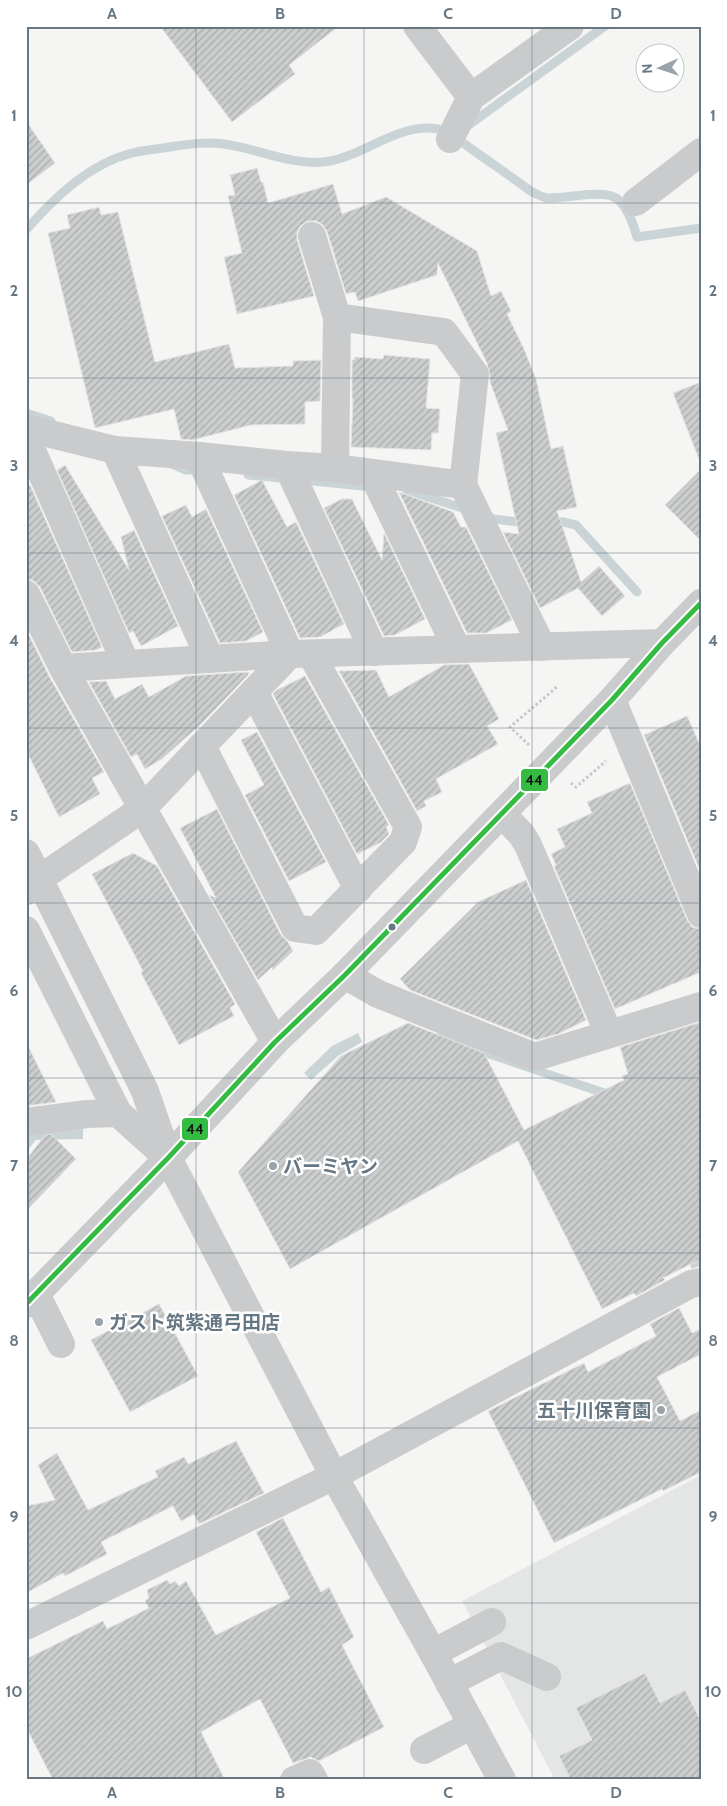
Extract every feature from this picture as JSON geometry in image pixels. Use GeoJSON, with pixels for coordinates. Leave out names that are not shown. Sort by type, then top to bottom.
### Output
{"type":"FeatureCollection","features":[{"type":"Feature","properties":{"kind":"street"},"geometry":{"type":"LineString","coordinates":[[417,26],[471,96]]}},
{"type":"Feature","properties":{"kind":"street"},"geometry":{"type":"LineString","coordinates":[[450,139],[471,96],[570,26]]}},
{"type":"Feature","properties":{"kind":"street"},"geometry":{"type":"LineString","coordinates":[[636,202],[701,152]]}},
{"type":"Feature","properties":{"kind":"street"},"geometry":{"type":"LineString","coordinates":[[312,236],[338,317],[336,468]]}},
{"type":"Feature","properties":{"kind":"street"},"geometry":{"type":"LineString","coordinates":[[338,317],[444,332],[475,374],[463,485],[542,647]]}},
{"type":"Feature","properties":{"kind":"street"},"geometry":{"type":"LineString","coordinates":[[26,428],[115,450],[336,468],[463,485]]}},
{"type":"Feature","properties":{"kind":"street"},"geometry":{"type":"LineString","coordinates":[[26,437],[126,664]]}},
{"type":"Feature","properties":{"kind":"street"},"geometry":{"type":"LineString","coordinates":[[115,450],[210,659]]}},
{"type":"Feature","properties":{"kind":"street"},"geometry":{"type":"LineString","coordinates":[[198,456],[301,654],[408,827],[403,842],[316,931],[295,928],[202,746]]}},
{"type":"Feature","properties":{"kind":"street"},"geometry":{"type":"LineString","coordinates":[[287,465],[374,652]]}},
{"type":"Feature","properties":{"kind":"street"},"geometry":{"type":"LineString","coordinates":[[372,473],[457,649]]}},
{"type":"Feature","properties":{"kind":"street"},"geometry":{"type":"LineString","coordinates":[[26,594],[63,668],[274,1042]]}},
{"type":"Feature","properties":{"kind":"street"},"geometry":{"type":"LineString","coordinates":[[61,1344],[31,1299],[168,1158],[274,1042],[345,975],[502,814],[612,700],[662,643],[701,603]]}},
{"type":"Feature","properties":{"kind":"street"},"geometry":{"type":"LineString","coordinates":[[63,668],[301,654],[662,643]]}},
{"type":"Feature","properties":{"kind":"street"},"geometry":{"type":"LineString","coordinates":[[33,885],[142,809],[254,692],[301,654]]}},
{"type":"Feature","properties":{"kind":"street"},"geometry":{"type":"LineString","coordinates":[[254,692],[358,889]]}},
{"type":"Feature","properties":{"kind":"street"},"geometry":{"type":"LineString","coordinates":[[612,700],[701,914]]}},
{"type":"Feature","properties":{"kind":"street"},"geometry":{"type":"LineString","coordinates":[[502,814],[522,835],[528,845],[609,1034]]}},
{"type":"Feature","properties":{"kind":"street"},"geometry":{"type":"LineString","coordinates":[[26,853],[33,885],[145,1090],[168,1158],[334,1476],[502,1780]]}},
{"type":"Feature","properties":{"kind":"street"},"geometry":{"type":"LineString","coordinates":[[26,930],[118,1113],[168,1158]]}},
{"type":"Feature","properties":{"kind":"street"},"geometry":{"type":"LineString","coordinates":[[345,975],[378,994],[535,1057],[701,1006]]}},
{"type":"Feature","properties":{"kind":"street"},"geometry":{"type":"LineString","coordinates":[[26,1122],[87,1114],[118,1113]]}},
{"type":"Feature","properties":{"kind":"street"},"geometry":{"type":"LineString","coordinates":[[26,1626],[334,1476],[691,1284],[701,1282]]}},
{"type":"Feature","properties":{"kind":"street"},"geometry":{"type":"LineString","coordinates":[[433,1653],[492,1622]]}},
{"type":"Feature","properties":{"kind":"street"},"geometry":{"type":"LineString","coordinates":[[449,1683],[501,1656],[547,1677]]}},
{"type":"Feature","properties":{"kind":"street"},"geometry":{"type":"LineString","coordinates":[[424,1750],[472,1725]]}},
{"type":"Feature","properties":{"kind":"street"},"geometry":{"type":"LineString","coordinates":[[294,1780],[310,1773],[314,1780]]}},
{"type":"Feature","properties":{"kind":"street"},"geometry":{"type":"LineString","coordinates":[[277,1780],[286,1776],[287,1780]]}},
{"type":"Feature","properties":{"kind":"shaded area"},"geometry":{"type":"Polygon","coordinates":[[[358,1033],[362,1042],[338,1056],[311,1080],[304,1073],[332,1046],[358,1033]]]}},
{"type":"Feature","properties":{"kind":"shaded area"},"geometry":{"type":"Polygon","coordinates":[[[437,1033],[622,1094],[701,1265],[692,1269],[616,1102],[435,1040],[437,1033]]]}},
{"type":"Feature","properties":{"kind":"shaded area"},"geometry":{"type":"Polygon","coordinates":[[[83,1129],[83,1139],[36,1140],[26,1152],[26,1138],[33,1132],[83,1129]]]}},
{"type":"Feature","properties":{"kind":"shaded area"},"geometry":{"type":"Polygon","coordinates":[[[701,1475],[701,1750],[647,1780],[555,1780],[462,1601],[701,1475]]]}},
{"type":"Feature","properties":{"kind":"building"},"geometry":{"type":"Polygon","coordinates":[[[160,26],[339,26],[289,65],[295,74],[232,122],[160,26]]]}},
{"type":"Feature","properties":{"kind":"building"},"geometry":{"type":"Polygon","coordinates":[[[26,121],[55,163],[26,185],[26,121]]]}},
{"type":"Feature","properties":{"kind":"building"},"geometry":{"type":"Polygon","coordinates":[[[257,168],[261,182],[263,182],[268,203],[333,184],[342,214],[386,197],[477,251],[491,296],[501,291],[511,311],[507,314],[536,379],[551,449],[563,446],[577,507],[557,511],[581,582],[599,566],[625,596],[602,616],[578,588],[540,608],[503,532],[519,534],[496,433],[508,430],[490,382],[487,363],[438,263],[437,275],[358,301],[355,292],[346,294],[327,231],[322,224],[316,221],[308,221],[300,226],[297,232],[297,240],[314,296],[237,314],[224,257],[242,253],[228,196],[235,195],[230,175],[257,168]]]}},
{"type":"Feature","properties":{"kind":"building"},"geometry":{"type":"Polygon","coordinates":[[[99,207],[101,215],[118,212],[155,362],[229,344],[235,368],[293,366],[293,361],[321,360],[320,401],[305,402],[305,424],[251,425],[192,440],[181,439],[174,409],[95,428],[48,233],[70,228],[67,215],[99,207]]]}},
{"type":"Feature","properties":{"kind":"building"},"geometry":{"type":"Polygon","coordinates":[[[384,355],[430,359],[426,408],[440,409],[438,433],[432,433],[431,450],[351,447],[352,360],[355,357],[383,359],[384,355]]]}},
{"type":"Feature","properties":{"kind":"building"},"geometry":{"type":"Polygon","coordinates":[[[701,382],[701,459],[699,459],[673,393],[701,382]]]}},
{"type":"Feature","properties":{"kind":"building"},"geometry":{"type":"Polygon","coordinates":[[[65,465],[129,570],[121,537],[134,530],[178,626],[141,646],[133,631],[129,633],[57,470],[65,465]]]}},
{"type":"Feature","properties":{"kind":"building"},"geometry":{"type":"Polygon","coordinates":[[[701,469],[701,541],[665,505],[701,469]]]}},
{"type":"Feature","properties":{"kind":"building"},"geometry":{"type":"Polygon","coordinates":[[[262,480],[287,527],[296,522],[344,624],[320,637],[300,638],[234,495],[262,480]]]}},
{"type":"Feature","properties":{"kind":"building"},"geometry":{"type":"Polygon","coordinates":[[[30,485],[102,647],[96,650],[72,652],[40,587],[34,581],[26,578],[26,487],[30,485]]]}},
{"type":"Feature","properties":{"kind":"building"},"geometry":{"type":"Polygon","coordinates":[[[399,492],[453,512],[461,527],[466,527],[512,620],[486,633],[467,633],[399,492]]]}},
{"type":"Feature","properties":{"kind":"building"},"geometry":{"type":"Polygon","coordinates":[[[342,499],[352,499],[382,560],[384,533],[425,619],[395,635],[384,636],[324,508],[342,499]]]}},
{"type":"Feature","properties":{"kind":"building"},"geometry":{"type":"Polygon","coordinates":[[[186,505],[192,517],[206,509],[263,632],[246,641],[220,643],[162,516],[186,505]]]}},
{"type":"Feature","properties":{"kind":"building"},"geometry":{"type":"Polygon","coordinates":[[[26,629],[49,676],[104,772],[92,778],[100,794],[59,817],[26,750],[26,629]]]}},
{"type":"Feature","properties":{"kind":"building"},"geometry":{"type":"Polygon","coordinates":[[[469,664],[499,719],[487,726],[498,744],[436,779],[442,792],[424,801],[426,806],[417,811],[339,671],[376,670],[389,697],[444,665],[469,664]]]}},
{"type":"Feature","properties":{"kind":"building"},"geometry":{"type":"Polygon","coordinates":[[[248,672],[249,674],[201,724],[162,759],[145,769],[137,754],[131,757],[89,682],[106,681],[115,699],[142,684],[149,697],[186,676],[248,672]]]}},
{"type":"Feature","properties":{"kind":"building"},"geometry":{"type":"Polygon","coordinates":[[[305,676],[389,825],[386,827],[389,834],[380,843],[357,854],[273,694],[277,690],[305,676]]]}},
{"type":"Feature","properties":{"kind":"building"},"geometry":{"type":"Polygon","coordinates":[[[687,716],[701,747],[701,873],[644,735],[687,716]]]}},
{"type":"Feature","properties":{"kind":"building"},"geometry":{"type":"Polygon","coordinates":[[[257,732],[326,862],[289,881],[245,795],[264,785],[241,740],[257,732]]]}},
{"type":"Feature","properties":{"kind":"building"},"geometry":{"type":"Polygon","coordinates":[[[630,783],[687,920],[692,927],[701,929],[701,972],[615,1009],[554,866],[556,865],[551,854],[565,847],[557,829],[592,813],[587,802],[630,783]]]}},
{"type":"Feature","properties":{"kind":"building"},"geometry":{"type":"Polygon","coordinates":[[[217,809],[281,935],[293,951],[273,970],[272,967],[258,980],[209,895],[216,898],[180,828],[217,809]]]}},
{"type":"Feature","properties":{"kind":"building"},"geometry":{"type":"Polygon","coordinates":[[[133,853],[157,866],[235,1004],[230,1008],[234,1016],[179,1045],[92,874],[133,853]]]}},
{"type":"Feature","properties":{"kind":"building"},"geometry":{"type":"Polygon","coordinates":[[[526,880],[586,1020],[558,1034],[536,1040],[410,990],[400,979],[478,902],[526,880]]]}},
{"type":"Feature","properties":{"kind":"building"},"geometry":{"type":"Polygon","coordinates":[[[701,1022],[701,1259],[663,1278],[665,1280],[636,1296],[634,1293],[602,1309],[518,1141],[290,1269],[238,1172],[341,1056],[408,1023],[484,1053],[524,1130],[624,1080],[622,1076],[628,1074],[620,1047],[701,1022]]]}},
{"type":"Feature","properties":{"kind":"building"},"geometry":{"type":"Polygon","coordinates":[[[26,1042],[56,1102],[26,1106],[26,1042]]]}},
{"type":"Feature","properties":{"kind":"building"},"geometry":{"type":"Polygon","coordinates":[[[51,1134],[76,1159],[26,1211],[26,1160],[45,1135],[51,1134]]]}},
{"type":"Feature","properties":{"kind":"building"},"geometry":{"type":"Polygon","coordinates":[[[159,1304],[198,1376],[130,1412],[91,1340],[159,1304]]]}},
{"type":"Feature","properties":{"kind":"building"},"geometry":{"type":"Polygon","coordinates":[[[679,1308],[692,1333],[701,1329],[701,1354],[657,1377],[680,1421],[701,1410],[701,1472],[663,1491],[662,1489],[554,1543],[488,1411],[584,1363],[588,1372],[656,1336],[650,1324],[679,1308]]]}},
{"type":"Feature","properties":{"kind":"building"},"geometry":{"type":"Polygon","coordinates":[[[236,1441],[264,1493],[199,1524],[194,1514],[181,1521],[173,1506],[101,1542],[107,1554],[65,1576],[63,1573],[26,1593],[26,1506],[55,1500],[38,1465],[57,1453],[88,1510],[158,1477],[155,1471],[184,1457],[188,1464],[236,1441]]]}},
{"type":"Feature","properties":{"kind":"building"},"geometry":{"type":"Polygon","coordinates":[[[283,1518],[321,1592],[329,1587],[354,1637],[342,1645],[384,1727],[319,1761],[311,1757],[293,1763],[260,1699],[201,1732],[225,1780],[53,1780],[26,1727],[26,1659],[103,1621],[107,1629],[149,1608],[145,1601],[149,1598],[147,1590],[167,1580],[170,1584],[175,1581],[179,1586],[186,1581],[216,1635],[290,1598],[256,1532],[283,1518]]]}},
{"type":"Feature","properties":{"kind":"building"},"geometry":{"type":"Polygon","coordinates":[[[645,1673],[660,1703],[685,1690],[701,1721],[701,1780],[571,1780],[559,1756],[592,1740],[576,1708],[645,1673]]]}},
{"type":"Feature","properties":{"kind":"waterway"},"geometry":{"type":"LineString","coordinates":[[466,127],[605,26]]}},
{"type":"Feature","properties":{"kind":"waterway"},"geometry":{"type":"LineString","coordinates":[[26,230],[61,194],[87,173],[116,158],[132,153],[200,143],[215,143],[300,161],[323,162],[352,154],[394,135],[423,128],[438,129],[451,134],[532,192],[543,197],[554,198],[599,194],[614,197],[626,209],[637,237],[701,228]]}},
{"type":"Feature","properties":{"kind":"waterway"},"geometry":{"type":"LineString","coordinates":[[26,413],[51,421]]}},
{"type":"Feature","properties":{"kind":"waterway"},"geometry":{"type":"LineString","coordinates":[[172,464],[185,470],[200,470]]}},
{"type":"Feature","properties":{"kind":"waterway"},"geometry":{"type":"LineString","coordinates":[[248,475],[374,487]]}},
{"type":"Feature","properties":{"kind":"waterway"},"geometry":{"type":"LineString","coordinates":[[407,490],[468,510]]}},
{"type":"Feature","properties":{"kind":"waterway"},"geometry":{"type":"LineString","coordinates":[[485,516],[527,523]]}},
{"type":"Feature","properties":{"kind":"waterway"},"geometry":{"type":"LineString","coordinates":[[550,523],[563,522],[576,525],[637,592]]}},
{"type":"Feature","properties":{"kind":"transit line","name":"44"},"geometry":{"type":"LineString","coordinates":[[26,1304],[168,1158],[275,1042],[345,975],[612,700],[662,643],[701,603]]}},
{"type":"Feature","properties":{"kind":"place","name":"バーミヤン"},"geometry":{"type":"Point","coordinates":[273,1166]}},
{"type":"Feature","properties":{"kind":"place","name":"ガスト筑紫通弓田店"},"geometry":{"type":"Point","coordinates":[99,1322]}},
{"type":"Feature","properties":{"kind":"place","name":"五十川保育園"},"geometry":{"type":"Point","coordinates":[661,1410]}}]}
